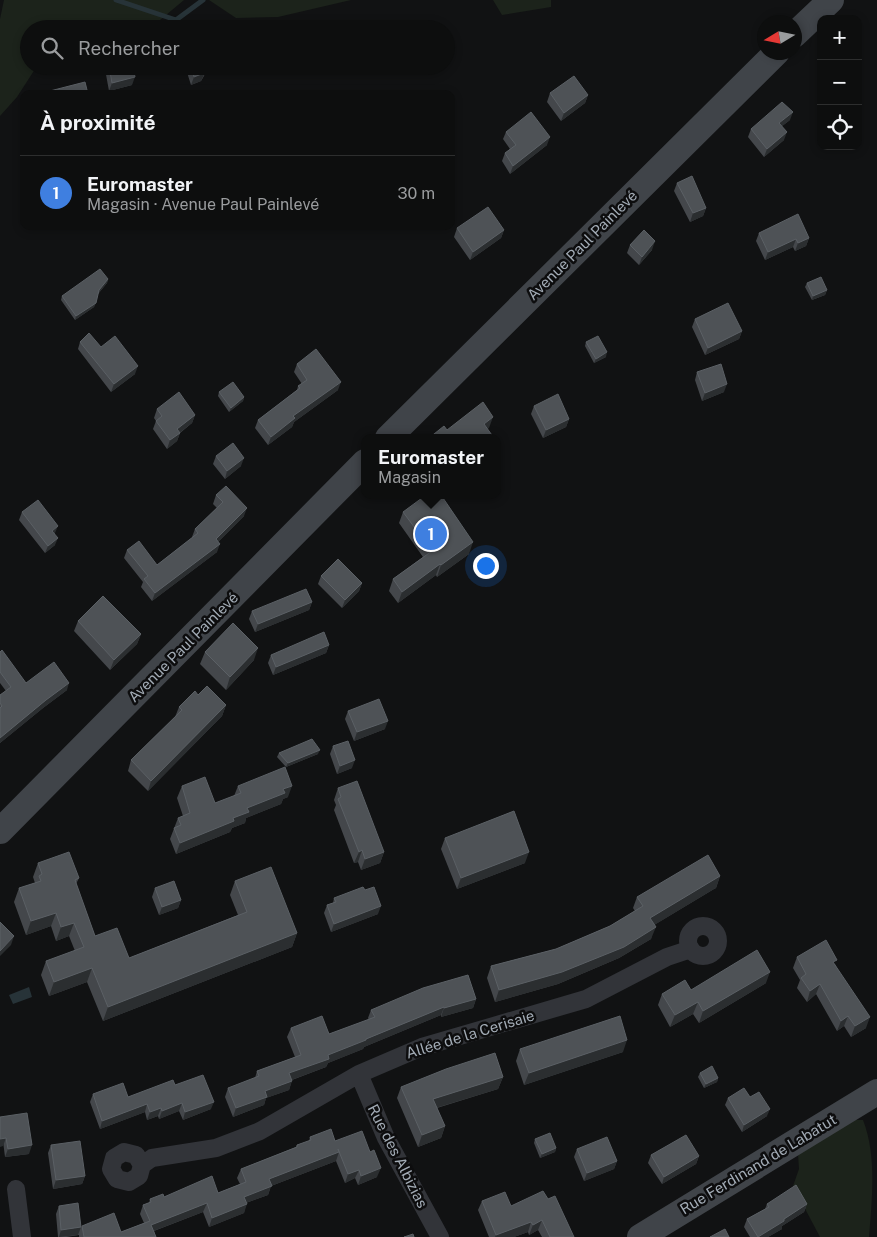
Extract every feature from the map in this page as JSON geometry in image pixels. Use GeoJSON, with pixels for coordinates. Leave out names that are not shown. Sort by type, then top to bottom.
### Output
{"type":"FeatureCollection","features":[{"type":"Feature","properties":{"kind":"main road"},"geometry":{"type":"LineString","coordinates":[[802,27],[831,0]]}},
{"type":"Feature","properties":{"kind":"main road","name":"Avenue Paul Painlevé"},"geometry":{"type":"LineString","coordinates":[[392,434],[769,60]]}},
{"type":"Feature","properties":{"kind":"main road","name":"Avenue Paul Painlevé"},"geometry":{"type":"LineString","coordinates":[[0,831],[361,466]]}},
{"type":"Feature","properties":{"kind":"main road","name":"Rue Ferdinand de Labatut"},"geometry":{"type":"LineString","coordinates":[[640,1237],[877,1092]]}},
{"type":"Feature","properties":{"kind":"street","name":"Allée de la Cerisaie"},"geometry":{"type":"LineString","coordinates":[[142,1165],[152,1158],[216,1148],[260,1131],[359,1074],[422,1047],[586,998],[667,957],[691,949]]}},
{"type":"Feature","properties":{"kind":"street","name":"Rue des Albizias"},"geometry":{"type":"LineString","coordinates":[[359,1074],[386,1138],[440,1237]]}},
{"type":"Feature","properties":{"kind":"street"},"geometry":{"type":"LineString","coordinates":[[16,1189],[22,1237]]}},
{"type":"Feature","properties":{"kind":"shaded area"},"geometry":{"type":"Polygon","coordinates":[[[4,0],[184,0],[160,20],[20,20],[20,75],[31,75],[17,97],[0,116],[0,19],[4,0]]]}},
{"type":"Feature","properties":{"kind":"shaded area"},"geometry":{"type":"Polygon","coordinates":[[[209,0],[351,0],[278,17],[236,18],[209,0]]]}},
{"type":"Feature","properties":{"kind":"shaded area"},"geometry":{"type":"Polygon","coordinates":[[[493,0],[551,0],[551,7],[502,15],[493,0]]]}},
{"type":"Feature","properties":{"kind":"shaded area"},"geometry":{"type":"Polygon","coordinates":[[[29,987],[32,997],[13,1004],[9,995],[29,987]]]}},
{"type":"Feature","properties":{"kind":"shaded area"},"geometry":{"type":"Polygon","coordinates":[[[853,1120],[863,1120],[870,1148],[872,1178],[869,1237],[820,1237],[793,1186],[799,1169],[798,1154],[853,1120]]]}},
{"type":"Feature","properties":{"kind":"building"},"geometry":{"type":"Polygon","coordinates":[[[111,75],[135,75],[135,77],[112,83],[111,75]]]}},
{"type":"Feature","properties":{"kind":"building"},"geometry":{"type":"Polygon","coordinates":[[[574,76],[588,95],[564,113],[550,93],[574,76]]]}},
{"type":"Feature","properties":{"kind":"building"},"geometry":{"type":"Polygon","coordinates":[[[85,82],[87,90],[54,90],[85,82]]]}},
{"type":"Feature","properties":{"kind":"building"},"geometry":{"type":"Polygon","coordinates":[[[782,102],[793,112],[779,123],[787,132],[767,149],[751,129],[782,102]]]}},
{"type":"Feature","properties":{"kind":"building"},"geometry":{"type":"Polygon","coordinates":[[[531,112],[550,137],[513,166],[505,153],[516,145],[506,132],[531,112]]]}},
{"type":"Feature","properties":{"kind":"building"},"geometry":{"type":"Polygon","coordinates":[[[692,176],[706,208],[693,213],[677,183],[692,176]]]}},
{"type":"Feature","properties":{"kind":"building"},"geometry":{"type":"Polygon","coordinates":[[[488,207],[504,230],[473,252],[457,228],[488,207]]]}},
{"type":"Feature","properties":{"kind":"building"},"geometry":{"type":"Polygon","coordinates":[[[798,214],[809,238],[798,243],[796,239],[768,252],[759,233],[798,214]]]}},
{"type":"Feature","properties":{"kind":"building"},"geometry":{"type":"Polygon","coordinates":[[[644,230],[655,241],[642,257],[630,245],[644,230]]]}},
{"type":"Feature","properties":{"kind":"building"},"geometry":{"type":"Polygon","coordinates":[[[100,269],[108,279],[99,290],[96,303],[76,316],[62,296],[100,269]]]}},
{"type":"Feature","properties":{"kind":"building"},"geometry":{"type":"Polygon","coordinates":[[[821,277],[827,290],[813,296],[807,283],[821,277]]]}},
{"type":"Feature","properties":{"kind":"building"},"geometry":{"type":"Polygon","coordinates":[[[728,303],[742,331],[708,348],[695,319],[728,303]]]}},
{"type":"Feature","properties":{"kind":"building"},"geometry":{"type":"Polygon","coordinates":[[[89,333],[101,347],[115,336],[138,366],[114,384],[80,342],[89,333]]]}},
{"type":"Feature","properties":{"kind":"building"},"geometry":{"type":"Polygon","coordinates":[[[598,336],[607,352],[596,359],[586,342],[598,336]]]}},
{"type":"Feature","properties":{"kind":"building"},"geometry":{"type":"Polygon","coordinates":[[[316,349],[341,382],[293,416],[295,418],[271,437],[258,420],[300,388],[298,386],[307,380],[297,364],[316,349]]]}},
{"type":"Feature","properties":{"kind":"building"},"geometry":{"type":"Polygon","coordinates":[[[721,364],[727,384],[705,393],[697,372],[721,364]]]}},
{"type":"Feature","properties":{"kind":"building"},"geometry":{"type":"Polygon","coordinates":[[[233,382],[244,397],[231,408],[219,392],[233,382]]]}},
{"type":"Feature","properties":{"kind":"building"},"geometry":{"type":"Polygon","coordinates":[[[179,392],[195,415],[177,429],[180,433],[170,440],[156,421],[162,416],[157,409],[179,392]]]}},
{"type":"Feature","properties":{"kind":"building"},"geometry":{"type":"Polygon","coordinates":[[[558,394],[569,419],[546,430],[534,406],[558,394]]]}},
{"type":"Feature","properties":{"kind":"building"},"geometry":{"type":"Polygon","coordinates":[[[483,402],[493,417],[484,424],[491,434],[434,434],[444,426],[447,430],[483,402]]]}},
{"type":"Feature","properties":{"kind":"building"},"geometry":{"type":"Polygon","coordinates":[[[233,443],[244,458],[227,471],[216,456],[233,443]]]}},
{"type":"Feature","properties":{"kind":"building"},"geometry":{"type":"Polygon","coordinates":[[[226,486],[247,508],[216,539],[220,544],[155,593],[144,579],[148,576],[127,550],[139,541],[157,565],[198,533],[195,529],[223,502],[216,495],[226,486]]]}},
{"type":"Feature","properties":{"kind":"building"},"geometry":{"type":"Polygon","coordinates":[[[421,499],[444,499],[473,542],[402,592],[393,579],[432,551],[403,512],[421,499]]]}},
{"type":"Feature","properties":{"kind":"building"},"geometry":{"type":"Polygon","coordinates":[[[38,500],[58,526],[52,531],[58,538],[48,546],[22,512],[38,500]]]}},
{"type":"Feature","properties":{"kind":"building"},"geometry":{"type":"Polygon","coordinates":[[[338,559],[362,583],[345,600],[321,576],[338,559]]]}},
{"type":"Feature","properties":{"kind":"building"},"geometry":{"type":"Polygon","coordinates":[[[306,589],[312,602],[258,624],[252,611],[306,589]]]}},
{"type":"Feature","properties":{"kind":"building"},"geometry":{"type":"Polygon","coordinates":[[[103,596],[141,634],[114,660],[78,621],[103,596]]]}},
{"type":"Feature","properties":{"kind":"building"},"geometry":{"type":"Polygon","coordinates":[[[233,623],[258,648],[230,677],[205,652],[233,623]]]}},
{"type":"Feature","properties":{"kind":"building"},"geometry":{"type":"Polygon","coordinates":[[[324,632],[329,645],[276,667],[271,655],[324,632]]]}},
{"type":"Feature","properties":{"kind":"building"},"geometry":{"type":"Polygon","coordinates":[[[2,650],[26,683],[54,662],[69,683],[0,738],[0,708],[2,706],[0,695],[11,687],[0,672],[0,652],[2,650]]]}},
{"type":"Feature","properties":{"kind":"building"},"geometry":{"type":"Polygon","coordinates":[[[207,686],[226,705],[151,781],[131,760],[182,710],[179,707],[195,691],[198,695],[207,686]]]}},
{"type":"Feature","properties":{"kind":"building"},"geometry":{"type":"Polygon","coordinates":[[[379,699],[388,721],[357,732],[348,711],[379,699]]]}},
{"type":"Feature","properties":{"kind":"building"},"geometry":{"type":"Polygon","coordinates":[[[312,739],[320,750],[288,763],[279,753],[312,739]]]}},
{"type":"Feature","properties":{"kind":"building"},"geometry":{"type":"Polygon","coordinates":[[[348,741],[355,760],[340,766],[333,746],[348,741]]]}},
{"type":"Feature","properties":{"kind":"building"},"geometry":{"type":"Polygon","coordinates":[[[285,767],[292,786],[283,789],[285,793],[247,808],[249,812],[233,818],[234,821],[180,843],[174,828],[181,825],[178,818],[190,813],[182,786],[205,777],[215,803],[241,793],[238,786],[285,767]]]}},
{"type":"Feature","properties":{"kind":"building"},"geometry":{"type":"Polygon","coordinates":[[[357,781],[384,852],[365,859],[362,850],[359,852],[338,799],[341,797],[338,788],[357,781]]]}},
{"type":"Feature","properties":{"kind":"building"},"geometry":{"type":"Polygon","coordinates":[[[514,811],[529,852],[461,878],[445,838],[514,811]]]}},
{"type":"Feature","properties":{"kind":"building"},"geometry":{"type":"Polygon","coordinates":[[[69,852],[79,878],[75,880],[95,936],[117,928],[129,958],[247,912],[235,881],[271,867],[297,933],[108,1007],[92,968],[54,982],[46,961],[84,947],[74,923],[61,927],[56,913],[31,921],[19,888],[41,881],[39,876],[42,874],[38,863],[69,852]]]}},
{"type":"Feature","properties":{"kind":"building"},"geometry":{"type":"Polygon","coordinates":[[[708,855],[720,876],[650,918],[656,927],[624,947],[562,972],[499,990],[491,966],[556,949],[610,926],[643,906],[637,897],[708,855]]]}},
{"type":"Feature","properties":{"kind":"building"},"geometry":{"type":"Polygon","coordinates":[[[174,881],[181,900],[162,907],[155,888],[174,881]]]}},
{"type":"Feature","properties":{"kind":"building"},"geometry":{"type":"Polygon","coordinates":[[[363,887],[365,890],[374,887],[381,906],[334,924],[327,905],[336,902],[334,898],[363,887]]]}},
{"type":"Feature","properties":{"kind":"building"},"geometry":{"type":"Polygon","coordinates":[[[0,922],[14,936],[0,951],[0,922]]]}},
{"type":"Feature","properties":{"kind":"building"},"geometry":{"type":"Polygon","coordinates":[[[826,940],[837,960],[833,962],[870,1017],[855,1026],[848,1016],[841,1021],[820,984],[810,991],[801,978],[806,974],[797,957],[826,940]]]}},
{"type":"Feature","properties":{"kind":"building"},"geometry":{"type":"Polygon","coordinates":[[[757,950],[770,972],[703,1011],[698,1002],[675,1015],[662,994],[685,980],[691,990],[757,950]]]}},
{"type":"Feature","properties":{"kind":"building"},"geometry":{"type":"Polygon","coordinates":[[[468,975],[476,999],[444,1007],[328,1055],[329,1059],[289,1073],[292,1081],[265,1091],[267,1097],[236,1108],[228,1088],[259,1076],[257,1071],[301,1055],[291,1028],[322,1016],[329,1034],[375,1017],[371,1010],[423,988],[468,975]]]}},
{"type":"Feature","properties":{"kind":"building"},"geometry":{"type":"Polygon","coordinates":[[[620,1016],[627,1040],[529,1073],[520,1049],[620,1016]]]}},
{"type":"Feature","properties":{"kind":"building"},"geometry":{"type":"Polygon","coordinates":[[[495,1053],[503,1077],[433,1099],[445,1126],[422,1135],[401,1087],[446,1069],[495,1053]]]}},
{"type":"Feature","properties":{"kind":"building"},"geometry":{"type":"Polygon","coordinates":[[[712,1066],[718,1078],[706,1084],[700,1073],[712,1066]]]}},
{"type":"Feature","properties":{"kind":"building"},"geometry":{"type":"Polygon","coordinates":[[[203,1075],[214,1102],[185,1112],[182,1103],[162,1111],[161,1108],[150,1112],[147,1104],[102,1121],[93,1094],[123,1083],[128,1097],[173,1080],[175,1085],[203,1075]]]}},
{"type":"Feature","properties":{"kind":"building"},"geometry":{"type":"Polygon","coordinates":[[[744,1088],[750,1097],[759,1092],[770,1109],[744,1125],[728,1098],[744,1088]]]}},
{"type":"Feature","properties":{"kind":"building"},"geometry":{"type":"Polygon","coordinates":[[[27,1113],[32,1145],[8,1149],[6,1138],[0,1139],[0,1117],[27,1113]]]}},
{"type":"Feature","properties":{"kind":"building"},"geometry":{"type":"Polygon","coordinates":[[[331,1129],[335,1141],[362,1131],[370,1152],[374,1150],[381,1168],[361,1176],[359,1170],[348,1174],[338,1149],[339,1152],[269,1179],[272,1186],[244,1197],[247,1204],[212,1218],[207,1203],[151,1225],[156,1237],[84,1237],[82,1226],[114,1213],[121,1232],[150,1221],[143,1205],[151,1202],[150,1199],[163,1194],[164,1197],[212,1176],[218,1193],[246,1182],[241,1169],[297,1147],[297,1145],[311,1140],[310,1137],[331,1129]]]}},
{"type":"Feature","properties":{"kind":"building"},"geometry":{"type":"Polygon","coordinates":[[[550,1133],[556,1148],[542,1154],[535,1139],[550,1133]]]}},
{"type":"Feature","properties":{"kind":"building"},"geometry":{"type":"Polygon","coordinates":[[[686,1135],[699,1156],[664,1177],[651,1155],[686,1135]]]}},
{"type":"Feature","properties":{"kind":"building"},"geometry":{"type":"Polygon","coordinates":[[[607,1137],[617,1161],[587,1173],[577,1149],[607,1137]]]}},
{"type":"Feature","properties":{"kind":"building"},"geometry":{"type":"Polygon","coordinates":[[[80,1141],[85,1176],[56,1180],[51,1145],[80,1141]]]}},
{"type":"Feature","properties":{"kind":"building"},"geometry":{"type":"Polygon","coordinates":[[[796,1185],[807,1204],[758,1237],[747,1219],[769,1207],[767,1204],[796,1185]]]}},
{"type":"Feature","properties":{"kind":"building"},"geometry":{"type":"Polygon","coordinates":[[[543,1191],[548,1199],[555,1196],[574,1237],[550,1237],[542,1220],[533,1225],[531,1222],[496,1235],[482,1201],[505,1192],[511,1206],[543,1191]]]}},
{"type":"Feature","properties":{"kind":"building"},"geometry":{"type":"Polygon","coordinates":[[[78,1203],[81,1227],[61,1230],[59,1206],[78,1203]]]}},
{"type":"Feature","properties":{"kind":"building"},"geometry":{"type":"Polygon","coordinates":[[[725,1229],[729,1237],[710,1237],[725,1229]]]}},
{"type":"Feature","properties":{"kind":"waterway"},"geometry":{"type":"LineString","coordinates":[[116,0],[176,20],[203,0]]}},
{"type":"Feature","properties":{"kind":"place","name":"Euromaster"},"geometry":{"type":"Point","coordinates":[431,534]}}]}
